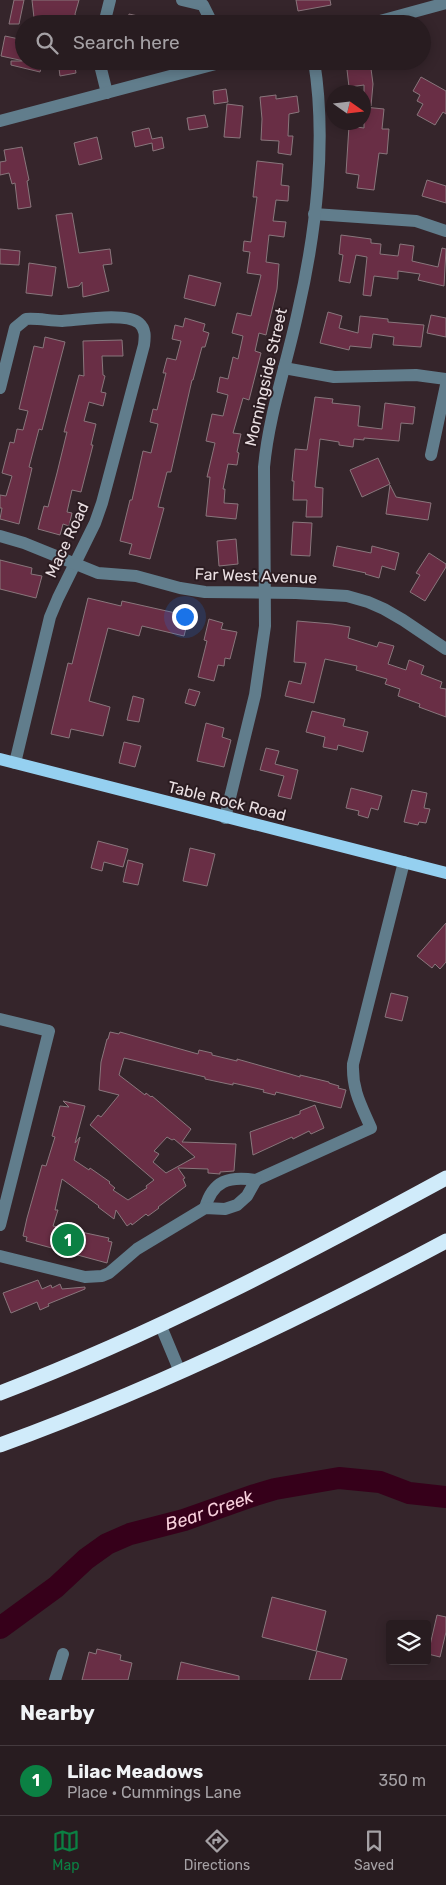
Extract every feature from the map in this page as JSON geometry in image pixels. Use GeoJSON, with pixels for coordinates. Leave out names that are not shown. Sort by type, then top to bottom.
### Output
{"type":"FeatureCollection","features":[{"type":"Feature","properties":{"kind":"highway"},"geometry":{"type":"LineString","coordinates":[[0,1394],[61,1369],[209,1301],[309,1251],[446,1178]]}},
{"type":"Feature","properties":{"kind":"highway"},"geometry":{"type":"LineString","coordinates":[[0,1445],[180,1372],[351,1291],[446,1241]]}},
{"type":"Feature","properties":{"kind":"main road","name":"Table Rock Road"},"geometry":{"type":"LineString","coordinates":[[0,759],[446,873]]}},
{"type":"Feature","properties":{"kind":"street"},"geometry":{"type":"LineString","coordinates":[[106,15],[110,0]]}},
{"type":"Feature","properties":{"kind":"street"},"geometry":{"type":"LineString","coordinates":[[182,0],[203,5],[208,15]]}},
{"type":"Feature","properties":{"kind":"street"},"geometry":{"type":"LineString","coordinates":[[402,15],[446,3]]}},
{"type":"Feature","properties":{"kind":"street"},"geometry":{"type":"LineString","coordinates":[[100,70],[106,92]]}},
{"type":"Feature","properties":{"kind":"street"},"geometry":{"type":"LineString","coordinates":[[0,121],[192,70]]}},
{"type":"Feature","properties":{"kind":"street","name":"Morningside Street"},"geometry":{"type":"LineString","coordinates":[[225,818],[255,695],[265,626],[264,467],[266,442],[298,310],[309,255],[320,127],[319,92],[315,70]]}},
{"type":"Feature","properties":{"kind":"street"},"geometry":{"type":"LineString","coordinates":[[314,214],[416,221],[446,231]]}},
{"type":"Feature","properties":{"kind":"street","name":"Mace Road"},"geometry":{"type":"LineString","coordinates":[[0,388],[15,328],[20,322],[32,318],[61,321],[120,318],[134,320],[140,323],[144,329],[144,345],[108,482],[95,523],[50,617],[14,763]]}},
{"type":"Feature","properties":{"kind":"street"},"geometry":{"type":"LineString","coordinates":[[284,368],[334,378],[416,375],[446,379]]}},
{"type":"Feature","properties":{"kind":"street"},"geometry":{"type":"LineString","coordinates":[[431,455],[446,385]]}},
{"type":"Feature","properties":{"kind":"street","name":"Far West Avenue"},"geometry":{"type":"LineString","coordinates":[[0,536],[24,543],[98,573],[136,576],[180,588],[206,592],[296,593],[346,596],[368,602],[404,620],[446,649]]}},
{"type":"Feature","properties":{"kind":"street"},"geometry":{"type":"LineString","coordinates":[[205,1208],[209,1193],[223,1182],[237,1177],[256,1180],[372,1128],[356,1096],[352,1080],[353,1064],[404,862]]}},
{"type":"Feature","properties":{"kind":"street"},"geometry":{"type":"LineString","coordinates":[[0,1019],[49,1031],[0,1225]]}},
{"type":"Feature","properties":{"kind":"street"},"geometry":{"type":"LineString","coordinates":[[0,1256],[85,1278],[96,1278],[108,1272],[137,1249],[205,1208],[225,1209],[237,1205],[247,1196],[256,1180]]}},
{"type":"Feature","properties":{"kind":"street"},"geometry":{"type":"LineString","coordinates":[[160,1324],[180,1372]]}},
{"type":"Feature","properties":{"kind":"street"},"geometry":{"type":"LineString","coordinates":[[55,1680],[63,1654]]}},
{"type":"Feature","properties":{"kind":"building"},"geometry":{"type":"Polygon","coordinates":[[[14,0],[24,0],[21,15],[15,15],[15,24],[9,24],[14,0]]]}},
{"type":"Feature","properties":{"kind":"building"},"geometry":{"type":"Polygon","coordinates":[[[32,0],[79,0],[75,15],[34,15],[32,0]]]}},
{"type":"Feature","properties":{"kind":"building"},"geometry":{"type":"Polygon","coordinates":[[[296,0],[330,0],[331,5],[298,11],[296,0]]]}},
{"type":"Feature","properties":{"kind":"building"},"geometry":{"type":"Polygon","coordinates":[[[5,36],[15,38],[15,59],[1,56],[5,36]]]}},
{"type":"Feature","properties":{"kind":"building"},"geometry":{"type":"Polygon","coordinates":[[[11,61],[15,61],[15,66],[11,65],[11,61]]]}},
{"type":"Feature","properties":{"kind":"building"},"geometry":{"type":"Polygon","coordinates":[[[59,70],[76,70],[76,73],[60,76],[59,70]]]}},
{"type":"Feature","properties":{"kind":"building"},"geometry":{"type":"Polygon","coordinates":[[[347,70],[371,70],[373,84],[371,106],[371,85],[349,85],[347,70]]]}},
{"type":"Feature","properties":{"kind":"building"},"geometry":{"type":"Polygon","coordinates":[[[421,77],[446,91],[446,114],[443,112],[435,125],[417,115],[423,104],[417,101],[420,95],[413,91],[421,77]]]}},
{"type":"Feature","properties":{"kind":"building"},"geometry":{"type":"Polygon","coordinates":[[[226,89],[228,102],[214,104],[213,91],[226,89]]]}},
{"type":"Feature","properties":{"kind":"building"},"geometry":{"type":"Polygon","coordinates":[[[276,95],[276,99],[297,96],[299,112],[289,114],[288,136],[293,136],[291,155],[278,153],[279,141],[261,140],[260,97],[276,95]]]}},
{"type":"Feature","properties":{"kind":"building"},"geometry":{"type":"Polygon","coordinates":[[[227,104],[243,106],[240,138],[224,137],[227,104]]]}},
{"type":"Feature","properties":{"kind":"building"},"geometry":{"type":"Polygon","coordinates":[[[371,108],[384,109],[382,129],[389,129],[387,154],[379,153],[374,190],[357,188],[359,175],[346,173],[349,130],[371,130],[371,108]]]}},
{"type":"Feature","properties":{"kind":"building"},"geometry":{"type":"Polygon","coordinates":[[[205,115],[208,127],[189,130],[187,118],[205,115]]]}},
{"type":"Feature","properties":{"kind":"building"},"geometry":{"type":"Polygon","coordinates":[[[149,128],[152,139],[162,137],[164,148],[153,151],[152,143],[135,147],[132,132],[149,128]]]}},
{"type":"Feature","properties":{"kind":"building"},"geometry":{"type":"Polygon","coordinates":[[[97,137],[102,159],[79,165],[74,143],[97,137]]]}},
{"type":"Feature","properties":{"kind":"building"},"geometry":{"type":"Polygon","coordinates":[[[22,147],[29,180],[27,181],[31,207],[18,209],[15,183],[12,184],[9,173],[0,175],[0,162],[6,161],[4,150],[22,147]]]}},
{"type":"Feature","properties":{"kind":"building"},"geometry":{"type":"Polygon","coordinates":[[[257,161],[283,164],[281,185],[289,186],[288,201],[276,200],[273,221],[286,222],[284,237],[269,235],[266,262],[279,264],[277,289],[266,335],[259,333],[255,351],[261,353],[249,400],[243,398],[233,433],[241,434],[237,452],[239,453],[237,465],[228,464],[223,489],[225,489],[224,503],[238,504],[236,519],[206,516],[210,477],[207,477],[215,443],[206,441],[212,414],[223,416],[228,395],[217,392],[220,377],[228,379],[233,357],[238,359],[243,336],[232,333],[237,313],[251,316],[261,275],[247,273],[250,252],[243,251],[244,241],[251,242],[257,197],[253,197],[257,161]]]}},
{"type":"Feature","properties":{"kind":"building"},"geometry":{"type":"Polygon","coordinates":[[[427,180],[446,186],[446,203],[422,196],[427,180]]]}},
{"type":"Feature","properties":{"kind":"building"},"geometry":{"type":"Polygon","coordinates":[[[72,213],[79,253],[110,249],[112,264],[103,265],[109,291],[83,297],[82,282],[79,286],[68,288],[56,215],[72,213]]]}},
{"type":"Feature","properties":{"kind":"building"},"geometry":{"type":"Polygon","coordinates":[[[341,235],[371,239],[371,243],[381,244],[380,254],[398,256],[400,244],[414,246],[412,261],[438,267],[442,248],[446,249],[444,286],[418,280],[420,274],[398,271],[398,279],[374,276],[371,296],[363,295],[367,257],[356,255],[350,283],[339,281],[343,255],[339,254],[341,235]]]}},
{"type":"Feature","properties":{"kind":"building"},"geometry":{"type":"Polygon","coordinates":[[[0,249],[20,251],[19,265],[0,264],[0,249]]]}},
{"type":"Feature","properties":{"kind":"building"},"geometry":{"type":"Polygon","coordinates":[[[29,263],[56,267],[52,296],[26,293],[29,263]]]}},
{"type":"Feature","properties":{"kind":"building"},"geometry":{"type":"Polygon","coordinates":[[[189,275],[221,283],[215,306],[184,298],[189,275]]]}},
{"type":"Feature","properties":{"kind":"building"},"geometry":{"type":"Polygon","coordinates":[[[328,312],[342,316],[339,328],[358,333],[360,316],[388,319],[388,322],[424,325],[421,347],[393,345],[394,337],[373,334],[371,348],[350,346],[349,350],[320,343],[328,312]]]}},
{"type":"Feature","properties":{"kind":"building"},"geometry":{"type":"Polygon","coordinates":[[[431,315],[446,318],[446,337],[427,333],[431,315]]]}},
{"type":"Feature","properties":{"kind":"building"},"geometry":{"type":"Polygon","coordinates":[[[185,318],[205,324],[203,331],[209,333],[205,347],[202,347],[192,380],[171,472],[167,472],[158,507],[164,508],[150,559],[129,554],[132,544],[120,541],[143,451],[151,453],[158,424],[150,422],[153,409],[157,410],[166,373],[163,373],[167,358],[176,360],[181,341],[172,339],[175,325],[183,327],[185,318]]]}},
{"type":"Feature","properties":{"kind":"building"},"geometry":{"type":"Polygon","coordinates":[[[45,337],[65,342],[42,430],[39,429],[29,467],[32,468],[19,524],[0,519],[2,508],[0,508],[0,495],[6,496],[12,476],[2,473],[10,442],[14,443],[17,429],[23,430],[28,411],[19,409],[34,346],[43,348],[45,337]]]}},
{"type":"Feature","properties":{"kind":"building"},"geometry":{"type":"Polygon","coordinates":[[[122,340],[123,356],[102,356],[103,375],[105,376],[101,392],[106,393],[103,406],[89,402],[84,421],[96,424],[91,445],[93,445],[81,492],[72,490],[67,512],[72,513],[69,526],[63,524],[60,535],[38,529],[44,506],[48,507],[67,432],[64,432],[79,375],[84,376],[83,341],[122,340]]]}},
{"type":"Feature","properties":{"kind":"building"},"geometry":{"type":"Polygon","coordinates":[[[315,397],[333,399],[332,403],[360,406],[358,426],[382,429],[385,403],[415,407],[413,424],[401,423],[399,441],[354,439],[353,447],[339,445],[339,442],[320,439],[315,487],[323,488],[322,517],[306,517],[307,500],[293,500],[294,481],[292,481],[295,449],[307,450],[315,397]]]}},
{"type":"Feature","properties":{"kind":"building"},"geometry":{"type":"Polygon","coordinates":[[[378,458],[390,484],[362,497],[350,470],[378,458]]]}},
{"type":"Feature","properties":{"kind":"building"},"geometry":{"type":"Polygon","coordinates":[[[390,485],[396,497],[431,503],[428,520],[386,514],[390,485]]]}},
{"type":"Feature","properties":{"kind":"building"},"geometry":{"type":"Polygon","coordinates":[[[293,522],[312,523],[310,556],[291,555],[293,522]]]}},
{"type":"Feature","properties":{"kind":"building"},"geometry":{"type":"Polygon","coordinates":[[[236,539],[238,564],[219,566],[217,541],[236,539]]]}},
{"type":"Feature","properties":{"kind":"building"},"geometry":{"type":"Polygon","coordinates":[[[337,546],[371,553],[372,546],[399,553],[395,570],[382,566],[379,578],[366,573],[333,566],[337,546]]]}},
{"type":"Feature","properties":{"kind":"building"},"geometry":{"type":"Polygon","coordinates":[[[429,553],[446,564],[446,567],[425,601],[410,592],[420,575],[416,573],[429,553]]]}},
{"type":"Feature","properties":{"kind":"building"},"geometry":{"type":"Polygon","coordinates":[[[0,560],[32,568],[31,574],[42,576],[36,598],[0,589],[0,560]]]}},
{"type":"Feature","properties":{"kind":"building"},"geometry":{"type":"Polygon","coordinates":[[[88,598],[121,606],[122,601],[189,616],[184,636],[142,626],[139,636],[108,628],[89,701],[110,707],[103,736],[71,729],[69,738],[51,734],[68,663],[72,664],[88,598]]]}},
{"type":"Feature","properties":{"kind":"building"},"geometry":{"type":"Polygon","coordinates":[[[209,619],[223,623],[221,629],[237,632],[230,659],[225,658],[224,666],[218,665],[214,681],[198,677],[207,641],[204,640],[209,619]]]}},
{"type":"Feature","properties":{"kind":"building"},"geometry":{"type":"Polygon","coordinates":[[[297,621],[350,627],[348,638],[377,647],[379,642],[394,646],[388,664],[406,670],[409,660],[424,666],[421,674],[442,682],[440,688],[446,689],[446,717],[419,707],[420,704],[398,696],[400,689],[385,684],[387,679],[356,670],[357,666],[325,659],[314,703],[285,696],[289,681],[301,684],[306,663],[294,662],[297,621]]]}},
{"type":"Feature","properties":{"kind":"building"},"geometry":{"type":"Polygon","coordinates":[[[189,689],[200,692],[195,706],[185,703],[189,689]]]}},
{"type":"Feature","properties":{"kind":"building"},"geometry":{"type":"Polygon","coordinates":[[[133,696],[144,699],[139,722],[127,720],[133,696]]]}},
{"type":"Feature","properties":{"kind":"building"},"geometry":{"type":"Polygon","coordinates":[[[312,711],[345,719],[343,726],[368,732],[363,752],[338,745],[337,750],[323,747],[325,737],[306,732],[312,711]]]}},
{"type":"Feature","properties":{"kind":"building"},"geometry":{"type":"Polygon","coordinates":[[[206,723],[224,728],[222,737],[231,740],[224,767],[197,761],[206,723]]]}},
{"type":"Feature","properties":{"kind":"building"},"geometry":{"type":"Polygon","coordinates":[[[124,742],[141,746],[135,767],[119,763],[124,742]]]}},
{"type":"Feature","properties":{"kind":"building"},"geometry":{"type":"Polygon","coordinates":[[[266,748],[279,751],[275,764],[298,770],[291,799],[278,796],[284,776],[260,770],[266,748]]]}},
{"type":"Feature","properties":{"kind":"building"},"geometry":{"type":"Polygon","coordinates":[[[351,788],[382,796],[378,810],[371,808],[368,818],[358,815],[359,811],[346,808],[351,788]]]}},
{"type":"Feature","properties":{"kind":"building"},"geometry":{"type":"Polygon","coordinates":[[[412,790],[427,793],[424,808],[430,809],[426,823],[419,822],[418,825],[404,822],[412,790]]]}},
{"type":"Feature","properties":{"kind":"building"},"geometry":{"type":"Polygon","coordinates":[[[98,841],[128,849],[123,867],[104,862],[102,871],[91,868],[98,841]]]}},
{"type":"Feature","properties":{"kind":"building"},"geometry":{"type":"Polygon","coordinates":[[[190,848],[215,854],[207,886],[183,881],[190,848]]]}},
{"type":"Feature","properties":{"kind":"building"},"geometry":{"type":"Polygon","coordinates":[[[128,860],[143,864],[138,885],[123,882],[128,860]]]}},
{"type":"Feature","properties":{"kind":"building"},"geometry":{"type":"Polygon","coordinates":[[[446,923],[446,962],[440,969],[435,964],[432,968],[417,956],[446,923]]]}},
{"type":"Feature","properties":{"kind":"building"},"geometry":{"type":"Polygon","coordinates":[[[391,993],[408,997],[402,1021],[385,1017],[391,993]]]}},
{"type":"Feature","properties":{"kind":"building"},"geometry":{"type":"Polygon","coordinates":[[[110,1032],[119,1034],[120,1032],[198,1054],[199,1050],[300,1077],[300,1075],[329,1082],[339,1086],[338,1088],[346,1090],[341,1108],[276,1092],[275,1095],[263,1092],[264,1090],[205,1079],[205,1077],[124,1058],[119,1075],[145,1095],[146,1093],[152,1096],[191,1129],[182,1142],[236,1144],[234,1171],[220,1172],[220,1174],[208,1173],[208,1169],[178,1168],[185,1178],[183,1179],[186,1186],[148,1216],[146,1214],[132,1225],[131,1223],[127,1226],[116,1210],[114,1219],[62,1179],[55,1210],[58,1210],[53,1226],[109,1238],[108,1241],[112,1242],[107,1263],[26,1241],[27,1237],[23,1236],[42,1165],[46,1166],[55,1137],[52,1136],[60,1106],[69,1107],[63,1101],[85,1106],[75,1143],[80,1137],[74,1160],[89,1170],[90,1168],[110,1182],[115,1188],[113,1190],[128,1200],[147,1188],[146,1186],[154,1180],[90,1125],[98,1115],[101,1117],[119,1095],[99,1090],[101,1062],[110,1032]],[[167,1137],[154,1151],[159,1154],[153,1162],[166,1173],[195,1157],[174,1139],[172,1140],[167,1137]]]}},
{"type":"Feature","properties":{"kind":"building"},"geometry":{"type":"Polygon","coordinates":[[[315,1105],[324,1128],[311,1134],[309,1131],[293,1139],[292,1137],[253,1155],[250,1132],[300,1114],[300,1111],[315,1105]]]}},
{"type":"Feature","properties":{"kind":"building"},"geometry":{"type":"Polygon","coordinates":[[[38,1280],[42,1289],[51,1285],[52,1288],[60,1284],[62,1289],[85,1287],[85,1289],[48,1304],[49,1306],[40,1310],[37,1302],[11,1313],[3,1293],[38,1280]]]}},
{"type":"Feature","properties":{"kind":"building"},"geometry":{"type":"Polygon","coordinates":[[[272,1597],[326,1611],[316,1651],[262,1637],[272,1597]]]}},
{"type":"Feature","properties":{"kind":"building"},"geometry":{"type":"Polygon","coordinates":[[[437,1615],[446,1617],[446,1632],[440,1657],[431,1655],[431,1641],[437,1615]]]}},
{"type":"Feature","properties":{"kind":"building"},"geometry":{"type":"Polygon","coordinates":[[[97,1649],[121,1655],[120,1660],[132,1663],[128,1680],[82,1680],[89,1652],[96,1654],[97,1649]]]}},
{"type":"Feature","properties":{"kind":"building"},"geometry":{"type":"Polygon","coordinates":[[[317,1651],[347,1659],[341,1680],[309,1680],[317,1651]]]}},
{"type":"Feature","properties":{"kind":"building"},"geometry":{"type":"Polygon","coordinates":[[[181,1662],[239,1676],[239,1680],[177,1680],[181,1662]]]}},
{"type":"Feature","properties":{"kind":"waterway","name":"Bear Creek"},"geometry":{"type":"LineString","coordinates":[[0,1628],[56,1587],[86,1559],[107,1544],[130,1534],[184,1520],[275,1489],[339,1478],[380,1482],[409,1493],[446,1497]]}},
{"type":"Feature","properties":{"kind":"place","name":"Lilac Meadows"},"geometry":{"type":"Point","coordinates":[68,1240]}}]}
